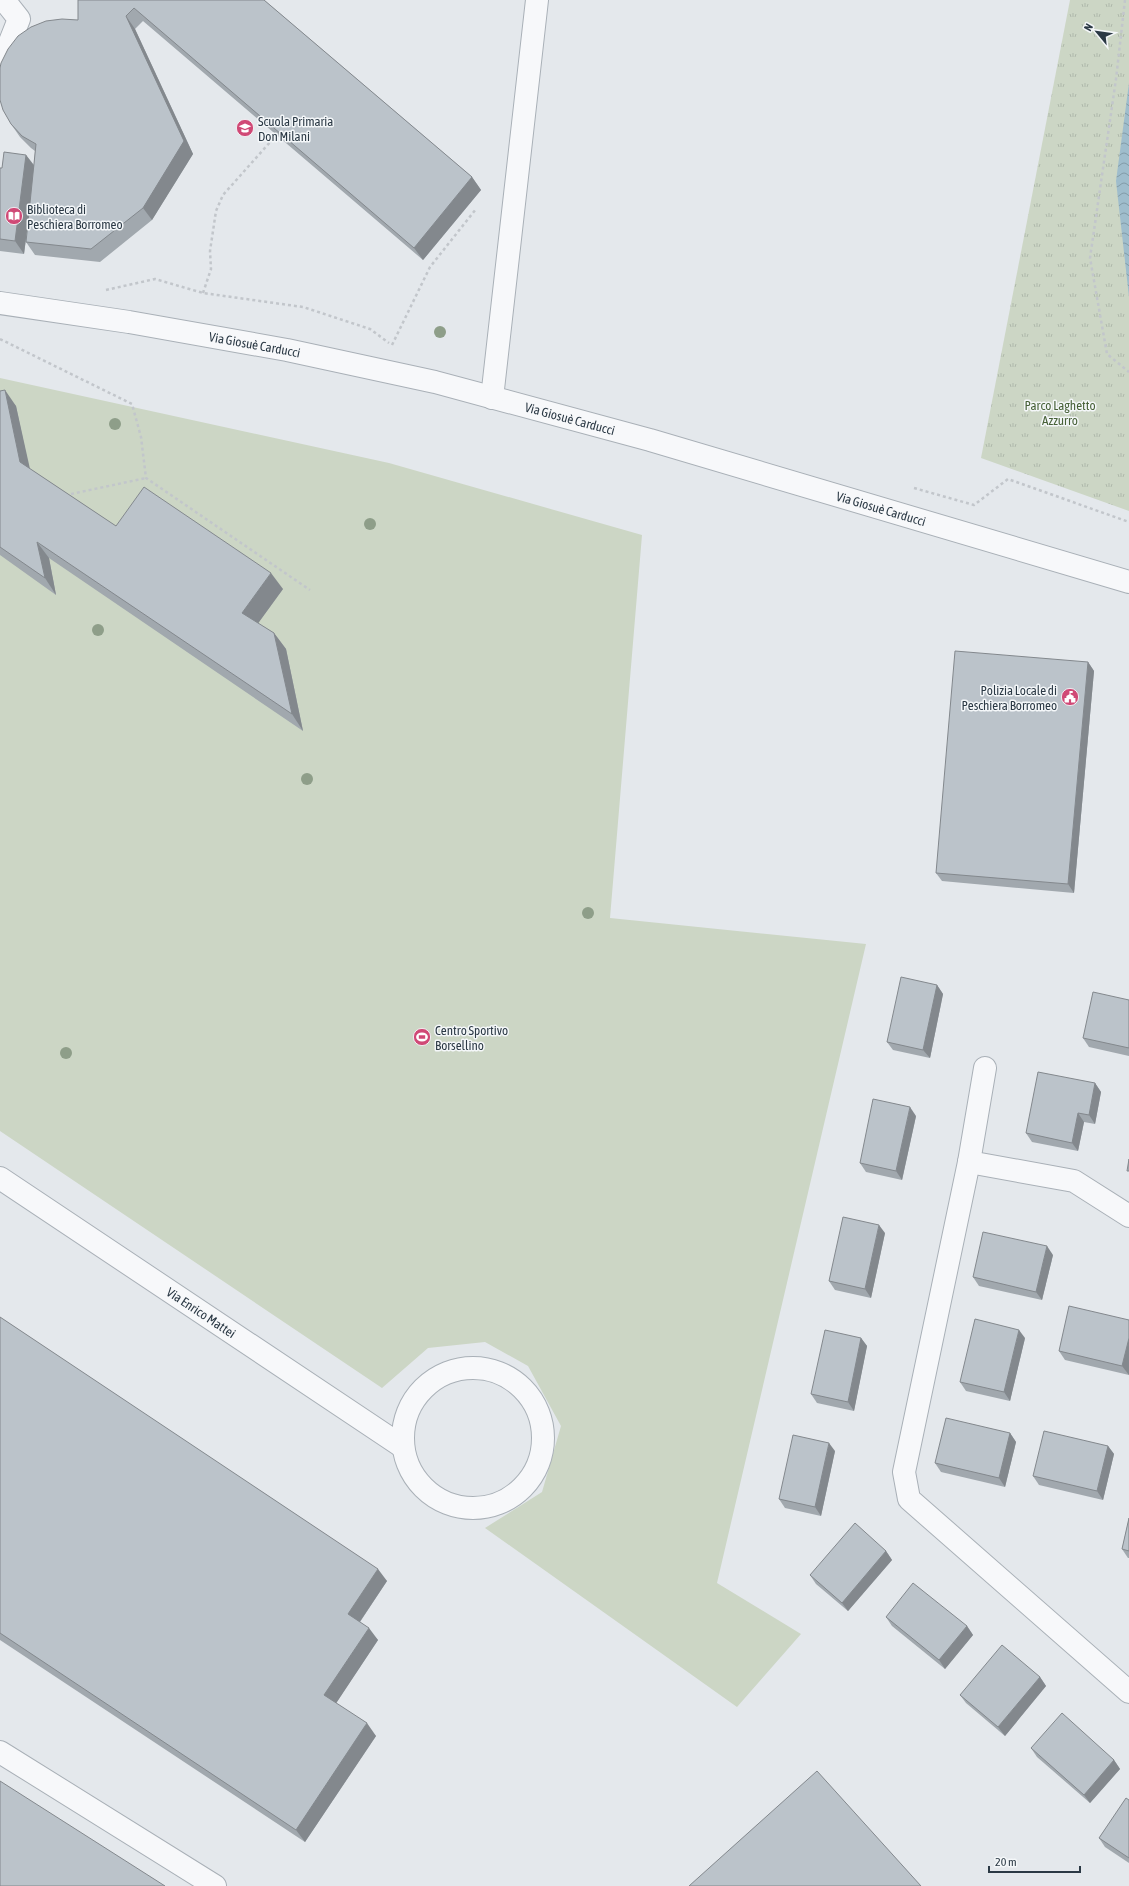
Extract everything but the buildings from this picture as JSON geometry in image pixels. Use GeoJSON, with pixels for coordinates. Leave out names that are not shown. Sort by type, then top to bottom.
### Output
{"type":"FeatureCollection","features":[{"type":"Feature","properties":{"kind":"street"},"geometry":{"type":"LineString","coordinates":[[0,67],[19,19],[4,0]]}},
{"type":"Feature","properties":{"kind":"street"},"geometry":{"type":"LineString","coordinates":[[492,398],[537,0]]}},
{"type":"Feature","properties":{"kind":"street","name":"Via Giosuè Carducci"},"geometry":{"type":"LineString","coordinates":[[0,303],[129,322],[287,350],[435,382],[650,440],[1129,582]]}},
{"type":"Feature","properties":{"kind":"street"},"geometry":{"type":"LineString","coordinates":[[985,1068],[969,1162],[904,1472],[909,1499],[1129,1692]]}},
{"type":"Feature","properties":{"kind":"street"},"geometry":{"type":"LineString","coordinates":[[969,1162],[1074,1181],[1129,1216]]}},
{"type":"Feature","properties":{"kind":"street","name":"Via Enrico Mattei"},"geometry":{"type":"LineString","coordinates":[[0,1178],[403,1447]]}},
{"type":"Feature","properties":{"kind":"street"},"geometry":{"type":"LineString","coordinates":[[466,1367],[488,1368],[509,1376],[527,1391],[538,1410],[544,1431],[542,1456],[532,1478],[515,1496],[493,1506],[468,1508],[445,1503],[424,1490],[410,1470],[403,1447],[404,1424],[411,1403],[425,1385],[444,1373],[466,1367]]}},
{"type":"Feature","properties":{"kind":"street"},"geometry":{"type":"LineString","coordinates":[[0,1752],[215,1886]]}},
{"type":"Feature","properties":{"kind":"path"},"geometry":{"type":"LineString","coordinates":[[1125,0],[1116,79],[1090,258],[1107,354],[1129,372]]}},
{"type":"Feature","properties":{"kind":"path"},"geometry":{"type":"LineString","coordinates":[[203,293],[211,269],[210,251],[216,211],[220,200],[271,141]]}},
{"type":"Feature","properties":{"kind":"path"},"geometry":{"type":"LineString","coordinates":[[392,345],[430,267],[476,209]]}},
{"type":"Feature","properties":{"kind":"path"},"geometry":{"type":"LineString","coordinates":[[0,339],[132,404],[141,437],[146,478]]}},
{"type":"Feature","properties":{"kind":"path"},"geometry":{"type":"LineString","coordinates":[[71,494],[146,478],[310,590]]}},
{"type":"Feature","properties":{"kind":"green space","name":"Parco Laghetto Azzurro"},"geometry":{"type":"Polygon","coordinates":[[[1070,0],[1129,0],[1129,511],[981,458],[1070,0]]]}},
{"type":"Feature","properties":{"kind":"green space","name":"Centro Sportivo Borsellino"},"geometry":{"type":"Polygon","coordinates":[[[0,378],[389,463],[642,535],[610,918],[866,944],[717,1583],[801,1634],[737,1707],[485,1528],[542,1492],[561,1426],[528,1366],[485,1342],[428,1348],[382,1388],[0,1131],[0,378]]]}},
{"type":"Feature","properties":{"kind":"water"},"geometry":{"type":"Polygon","coordinates":[[[1129,83],[1129,297],[1116,181],[1129,83]]]}},
{"type":"Feature","properties":{"kind":"place","name":"Scuola Primaria Don Milani"},"geometry":{"type":"Point","coordinates":[245,128]}},
{"type":"Feature","properties":{"kind":"place","name":"Biblioteca di Peschiera Borromeo"},"geometry":{"type":"Point","coordinates":[14,216]}},
{"type":"Feature","properties":{"kind":"place","name":"Polizia Locale di Peschiera Borromeo"},"geometry":{"type":"Point","coordinates":[1070,697]}},
{"type":"Feature","properties":{"kind":"place","name":"Centro Sportivo Borsellino"},"geometry":{"type":"Point","coordinates":[422,1037]}}]}
